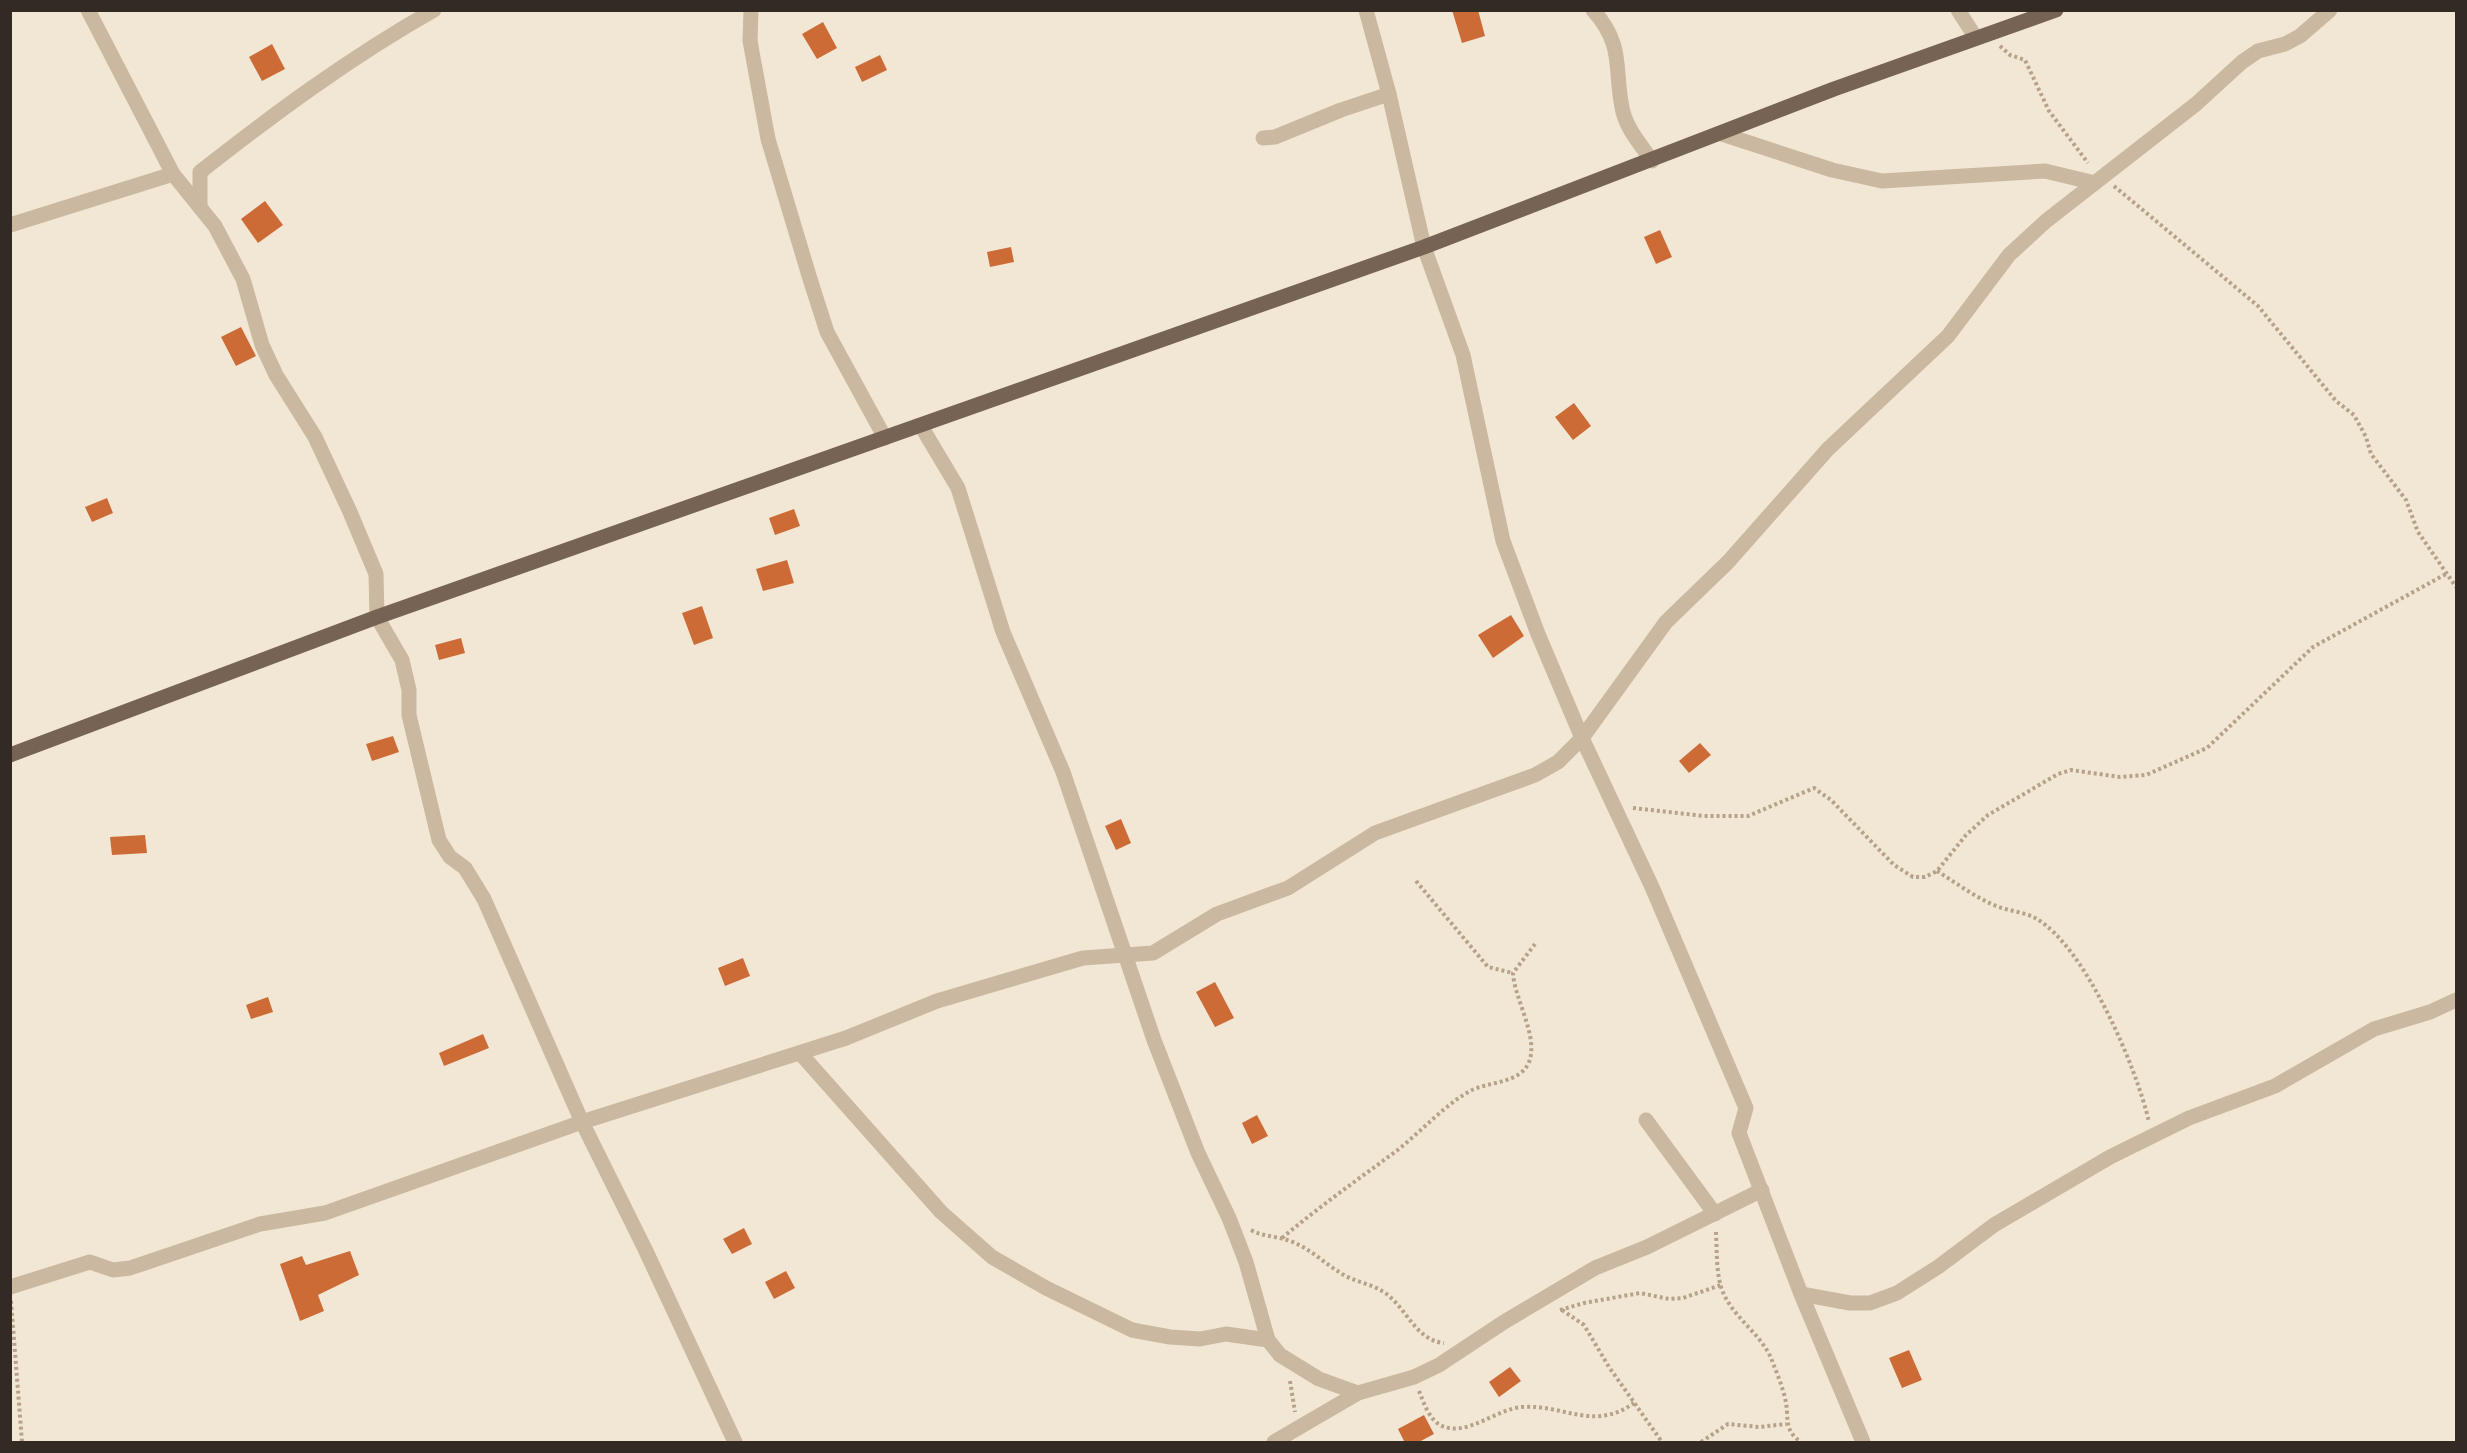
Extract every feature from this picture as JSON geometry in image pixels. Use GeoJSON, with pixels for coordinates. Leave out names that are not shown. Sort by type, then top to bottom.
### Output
{"type":"FeatureCollection","features":[{"type":"Feature","properties":{"kind":"main road"},"geometry":{"type":"LineString","coordinates":[[10,755],[377,617],[1424,247],[1653,161],[1834,89],[2056,10]]}},
{"type":"Feature","properties":{"kind":"street"},"geometry":{"type":"LineString","coordinates":[[88,10],[172,174],[215,226],[243,279],[262,345],[276,375],[315,438],[350,512],[376,574],[377,617],[402,660],[409,690],[409,716],[439,840],[450,858],[465,868],[484,898],[582,1122],[645,1249],[735,1443]]}},
{"type":"Feature","properties":{"kind":"street"},"geometry":{"type":"LineString","coordinates":[[200,207],[200,172],[282,108],[384,39],[434,10]]}},
{"type":"Feature","properties":{"kind":"street"},"geometry":{"type":"LineString","coordinates":[[751,10],[750,41],[768,139],[810,279],[827,332],[885,438]]}},
{"type":"Feature","properties":{"kind":"street"},"geometry":{"type":"LineString","coordinates":[[1366,10],[1389,94],[1424,247],[1463,355],[1503,541],[1538,634],[1582,738],[1615,806],[1746,1108],[1739,1133],[1801,1294],[1863,1443]]}},
{"type":"Feature","properties":{"kind":"street"},"geometry":{"type":"LineString","coordinates":[[1593,10],[1608,28],[1611,37],[1618,62],[1621,100],[1627,125],[1653,161]]}},
{"type":"Feature","properties":{"kind":"street"},"geometry":{"type":"LineString","coordinates":[[1958,10],[1982,36]]}},
{"type":"Feature","properties":{"kind":"street"},"geometry":{"type":"LineString","coordinates":[[10,1288],[90,1262],[113,1270],[130,1268],[261,1224],[325,1213],[582,1122],[800,1053],[970,991],[1083,958],[1153,953],[1217,914],[1288,888],[1375,833],[1535,775],[1558,762],[1582,738],[1666,622],[1728,562],[1828,449],[1948,336],[2009,255],[2046,221],[2196,104],[2242,62],[2258,51],[2285,44],[2300,36],[2330,10]]}},
{"type":"Feature","properties":{"kind":"street"},"geometry":{"type":"LineString","coordinates":[[1263,138],[1275,137],[1341,110],[1389,94]]}},
{"type":"Feature","properties":{"kind":"street"},"geometry":{"type":"LineString","coordinates":[[1722,134],[1832,170],[1882,181],[2045,171],[2098,180]]}},
{"type":"Feature","properties":{"kind":"street"},"geometry":{"type":"LineString","coordinates":[[10,225],[172,174]]}},
{"type":"Feature","properties":{"kind":"street"},"geometry":{"type":"LineString","coordinates":[[921,426],[958,488],[1003,632],[1063,772],[1124,956],[1198,1152],[1229,1218],[1246,1262],[1268,1340],[1280,1355],[1320,1379],[1358,1393]]}},
{"type":"Feature","properties":{"kind":"street"},"geometry":{"type":"LineString","coordinates":[[1801,1294],[1850,1303],[1870,1302],[1897,1293],[1938,1267],[1994,1225],[2066,1182],[2152,1136],[2189,1118],[2275,1086],[2374,1029],[2430,1012],[2457,1000]]}},
{"type":"Feature","properties":{"kind":"street"},"geometry":{"type":"LineString","coordinates":[[800,1053],[941,1212],[992,1257],[1046,1288],[1132,1330],[1170,1337],[1200,1338],[1226,1334],[1268,1340]]}},
{"type":"Feature","properties":{"kind":"street"},"geometry":{"type":"LineString","coordinates":[[1646,1120],[1715,1214]]}},
{"type":"Feature","properties":{"kind":"street"},"geometry":{"type":"LineString","coordinates":[[1275,1443],[1358,1393],[1414,1377],[1469,1346],[1595,1268],[1715,1214],[1762,1190]]}},
{"type":"Feature","properties":{"kind":"path"},"geometry":{"type":"LineString","coordinates":[[1982,36],[2010,55],[2025,60],[2049,111],[2098,180],[2140,205],[2172,236],[2258,306],[2336,401],[2354,415],[2366,437],[2371,454],[2406,500],[2418,532],[2457,587]]}},
{"type":"Feature","properties":{"kind":"path"},"geometry":{"type":"LineString","coordinates":[[1615,806],[1732,818],[1748,816],[1814,788],[1821,791],[1894,865],[1913,877],[1925,877],[1937,871],[1966,835],[1989,815],[2058,774],[2079,770],[2120,777],[2146,775],[2207,748],[2313,647],[2446,574]]}},
{"type":"Feature","properties":{"kind":"path"},"geometry":{"type":"LineString","coordinates":[[1937,871],[1988,903],[2034,917],[2048,927],[2075,957],[2137,1077],[2152,1136]]}},
{"type":"Feature","properties":{"kind":"path"},"geometry":{"type":"LineString","coordinates":[[1416,882],[1488,967],[1513,973]]}},
{"type":"Feature","properties":{"kind":"path"},"geometry":{"type":"LineString","coordinates":[[1282,1238],[1470,1091],[1515,1078],[1526,1067],[1531,1059],[1530,1046],[1525,1010],[1513,982],[1513,973],[1535,944]]}},
{"type":"Feature","properties":{"kind":"path"},"geometry":{"type":"LineString","coordinates":[[1715,1214],[1720,1285],[1734,1313],[1759,1339],[1771,1358],[1786,1399],[1786,1424],[1790,1432],[1801,1443]]}},
{"type":"Feature","properties":{"kind":"path"},"geometry":{"type":"LineString","coordinates":[[1229,1218],[1259,1234],[1293,1241],[1347,1276],[1382,1291],[1395,1301],[1429,1339],[1469,1346]]}},
{"type":"Feature","properties":{"kind":"path"},"geometry":{"type":"LineString","coordinates":[[1554,1311],[1584,1302],[1640,1293],[1669,1299],[1683,1298],[1720,1285]]}},
{"type":"Feature","properties":{"kind":"path"},"geometry":{"type":"LineString","coordinates":[[10,1288],[22,1443]]}},
{"type":"Feature","properties":{"kind":"path"},"geometry":{"type":"LineString","coordinates":[[1561,1310],[1584,1325],[1609,1367],[1662,1443]]}},
{"type":"Feature","properties":{"kind":"path"},"geometry":{"type":"LineString","coordinates":[[1280,1355],[1294,1397],[1295,1431]]}},
{"type":"Feature","properties":{"kind":"path"},"geometry":{"type":"LineString","coordinates":[[1414,1377],[1433,1420],[1442,1426],[1454,1428],[1522,1407],[1598,1417],[1621,1412],[1634,1403]]}},
{"type":"Feature","properties":{"kind":"path"},"geometry":{"type":"LineString","coordinates":[[1701,1443],[1728,1424],[1759,1427],[1786,1424]]}},
{"type":"Feature","properties":{"kind":"building"},"geometry":{"type":"Polygon","coordinates":[[[1452,10],[1478,10],[1485,36],[1462,43],[1452,10]]]}},
{"type":"Feature","properties":{"kind":"building"},"geometry":{"type":"Polygon","coordinates":[[[823,22],[837,48],[817,59],[802,34],[823,22]]]}},
{"type":"Feature","properties":{"kind":"building"},"geometry":{"type":"Polygon","coordinates":[[[272,44],[285,69],[262,81],[249,57],[272,44]]]}},
{"type":"Feature","properties":{"kind":"building"},"geometry":{"type":"Polygon","coordinates":[[[880,55],[887,70],[862,82],[855,67],[880,55]]]}},
{"type":"Feature","properties":{"kind":"building"},"geometry":{"type":"Polygon","coordinates":[[[265,201],[283,225],[258,243],[241,219],[265,201]]]}},
{"type":"Feature","properties":{"kind":"building"},"geometry":{"type":"Polygon","coordinates":[[[1660,230],[1672,257],[1656,264],[1644,237],[1660,230]]]}},
{"type":"Feature","properties":{"kind":"building"},"geometry":{"type":"Polygon","coordinates":[[[1011,247],[1014,262],[990,267],[987,252],[1011,247]]]}},
{"type":"Feature","properties":{"kind":"building"},"geometry":{"type":"Polygon","coordinates":[[[241,327],[256,356],[236,366],[221,337],[241,327]]]}},
{"type":"Feature","properties":{"kind":"building"},"geometry":{"type":"Polygon","coordinates":[[[1574,403],[1591,426],[1573,440],[1555,417],[1574,403]]]}},
{"type":"Feature","properties":{"kind":"building"},"geometry":{"type":"Polygon","coordinates":[[[107,498],[113,513],[92,522],[85,507],[107,498]]]}},
{"type":"Feature","properties":{"kind":"building"},"geometry":{"type":"Polygon","coordinates":[[[794,509],[800,526],[775,535],[769,518],[794,509]]]}},
{"type":"Feature","properties":{"kind":"building"},"geometry":{"type":"Polygon","coordinates":[[[787,560],[794,583],[763,591],[756,569],[787,560]]]}},
{"type":"Feature","properties":{"kind":"building"},"geometry":{"type":"Polygon","coordinates":[[[702,606],[713,638],[694,645],[682,613],[702,606]]]}},
{"type":"Feature","properties":{"kind":"building"},"geometry":{"type":"Polygon","coordinates":[[[1511,615],[1524,636],[1493,658],[1478,635],[1511,615]]]}},
{"type":"Feature","properties":{"kind":"building"},"geometry":{"type":"Polygon","coordinates":[[[461,638],[465,653],[439,660],[435,645],[461,638]]]}},
{"type":"Feature","properties":{"kind":"building"},"geometry":{"type":"Polygon","coordinates":[[[393,736],[399,752],[372,761],[366,744],[393,736]]]}},
{"type":"Feature","properties":{"kind":"building"},"geometry":{"type":"Polygon","coordinates":[[[1700,743],[1711,755],[1689,773],[1679,761],[1700,743]]]}},
{"type":"Feature","properties":{"kind":"building"},"geometry":{"type":"Polygon","coordinates":[[[1121,819],[1131,843],[1116,850],[1105,826],[1121,819]]]}},
{"type":"Feature","properties":{"kind":"building"},"geometry":{"type":"Polygon","coordinates":[[[145,835],[147,853],[112,855],[110,837],[145,835]]]}},
{"type":"Feature","properties":{"kind":"building"},"geometry":{"type":"Polygon","coordinates":[[[743,958],[750,976],[725,986],[718,968],[743,958]]]}},
{"type":"Feature","properties":{"kind":"building"},"geometry":{"type":"Polygon","coordinates":[[[1215,982],[1234,1018],[1215,1027],[1196,992],[1215,982]]]}},
{"type":"Feature","properties":{"kind":"building"},"geometry":{"type":"Polygon","coordinates":[[[268,997],[273,1012],[251,1019],[246,1005],[268,997]]]}},
{"type":"Feature","properties":{"kind":"building"},"geometry":{"type":"Polygon","coordinates":[[[483,1034],[489,1048],[444,1066],[439,1053],[483,1034]]]}},
{"type":"Feature","properties":{"kind":"building"},"geometry":{"type":"Polygon","coordinates":[[[1257,1115],[1268,1136],[1252,1144],[1242,1123],[1257,1115]]]}},
{"type":"Feature","properties":{"kind":"building"},"geometry":{"type":"Polygon","coordinates":[[[744,1228],[752,1244],[732,1254],[723,1239],[744,1228]]]}},
{"type":"Feature","properties":{"kind":"building"},"geometry":{"type":"Polygon","coordinates":[[[350,1251],[359,1275],[318,1295],[324,1311],[300,1321],[280,1264],[302,1256],[306,1265],[350,1251]]]}},
{"type":"Feature","properties":{"kind":"building"},"geometry":{"type":"Polygon","coordinates":[[[786,1271],[795,1288],[774,1299],[765,1282],[786,1271]]]}},
{"type":"Feature","properties":{"kind":"building"},"geometry":{"type":"Polygon","coordinates":[[[1909,1350],[1922,1380],[1902,1388],[1889,1358],[1909,1350]]]}},
{"type":"Feature","properties":{"kind":"building"},"geometry":{"type":"Polygon","coordinates":[[[1510,1367],[1521,1381],[1499,1397],[1489,1382],[1510,1367]]]}},
{"type":"Feature","properties":{"kind":"building"},"geometry":{"type":"Polygon","coordinates":[[[1424,1415],[1434,1434],[1417,1443],[1405,1443],[1398,1429],[1424,1415]]]}}]}
